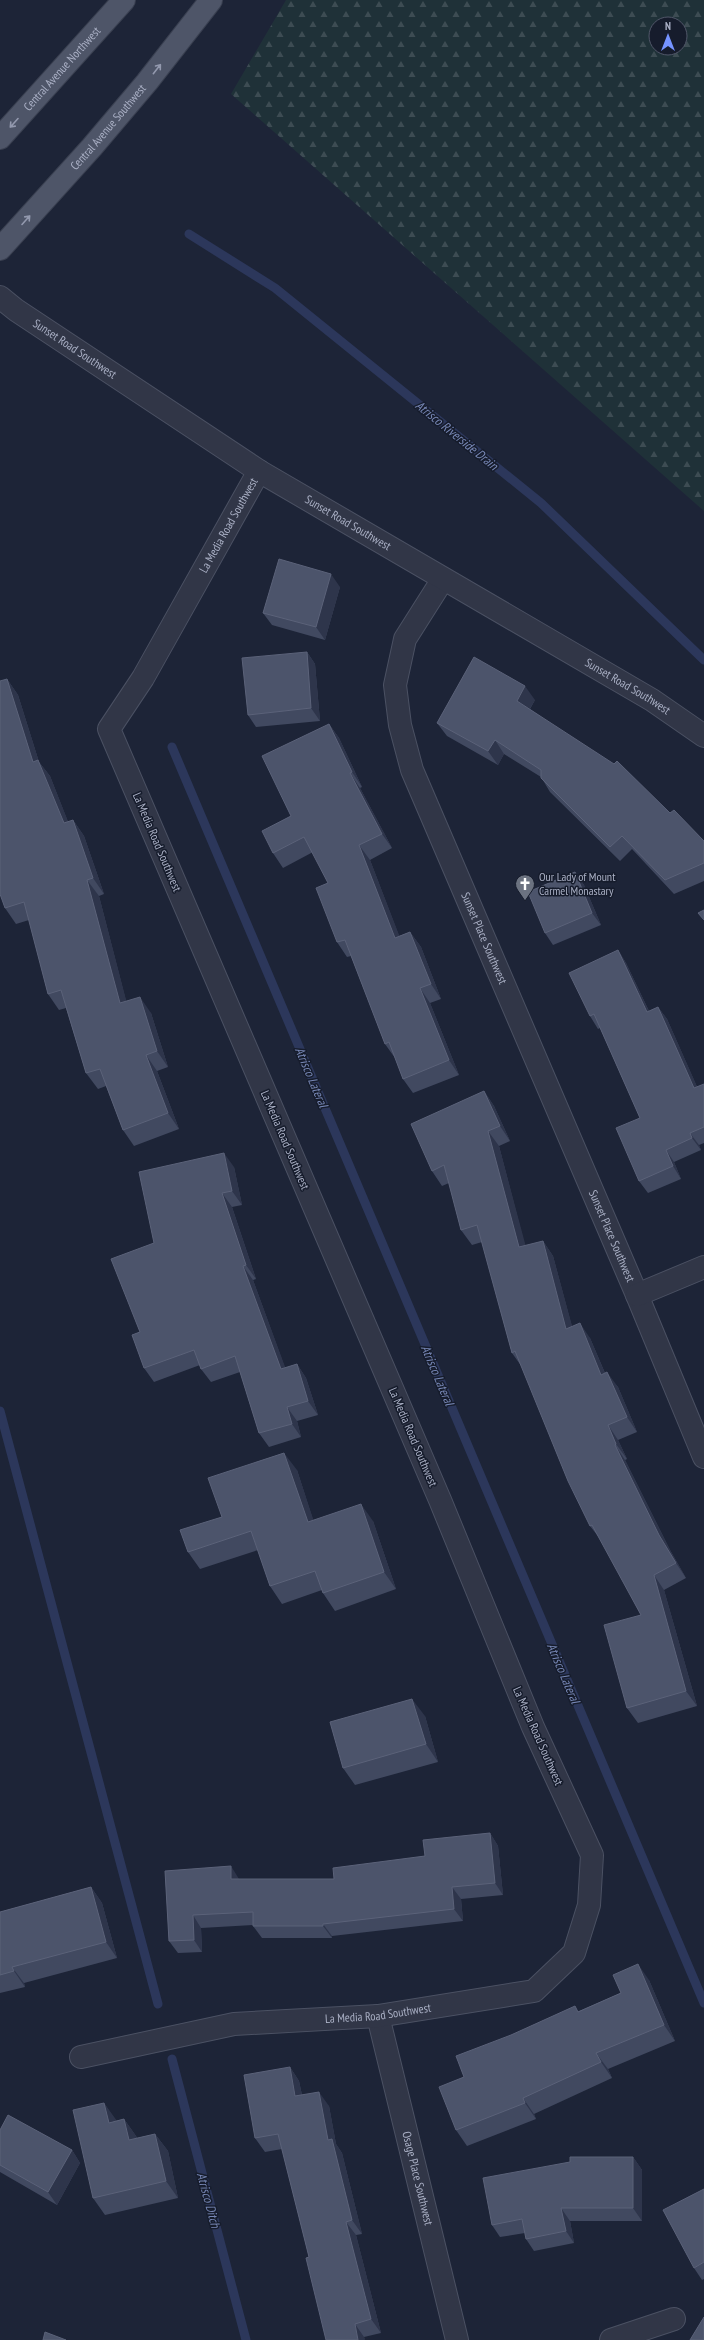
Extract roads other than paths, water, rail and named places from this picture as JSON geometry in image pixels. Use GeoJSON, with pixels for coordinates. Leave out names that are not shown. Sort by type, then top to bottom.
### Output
{"type":"FeatureCollection","features":[{"type":"Feature","properties":{"kind":"main road","name":"Central Avenue Northwest"},"geometry":{"type":"LineString","coordinates":[[0,138],[124,0]]}},
{"type":"Feature","properties":{"kind":"main road","name":"Central Avenue Southwest"},"geometry":{"type":"LineString","coordinates":[[0,249],[117,118],[211,0]]}},
{"type":"Feature","properties":{"kind":"street","name":"Sunset Road Southwest"},"geometry":{"type":"LineString","coordinates":[[0,297],[16,310],[259,471],[652,700],[704,736]]}},
{"type":"Feature","properties":{"kind":"street","name":"La Media Road Southwest"},"geometry":{"type":"LineString","coordinates":[[81,2057],[234,2024],[378,2016],[534,1991],[574,1954],[589,1905],[592,1855],[533,1727],[440,1500],[109,729],[143,678],[259,471]]}},
{"type":"Feature","properties":{"kind":"street","name":"Sunset Place Southwest"},"geometry":{"type":"LineString","coordinates":[[443,579],[405,639],[395,685],[400,725],[412,770],[637,1295],[704,1457]]}},
{"type":"Feature","properties":{"kind":"street","name":"Sunset Place Southwest"},"geometry":{"type":"LineString","coordinates":[[637,1295],[704,1267]]}},
{"type":"Feature","properties":{"kind":"street","name":"Osage Place Southwest"},"geometry":{"type":"LineString","coordinates":[[378,2016],[457,2340]]}},
{"type":"Feature","properties":{"kind":"street"},"geometry":{"type":"LineString","coordinates":[[612,2340],[674,2320]]}},
{"type":"Feature","properties":{"kind":"waterway","name":"Atrisco Riverside Drain"},"geometry":{"type":"LineString","coordinates":[[189,234],[275,288],[541,503],[704,660]]}},
{"type":"Feature","properties":{"kind":"waterway","name":"Atrisco Lateral"},"geometry":{"type":"LineString","coordinates":[[172,747],[704,2003]]}},
{"type":"Feature","properties":{"kind":"waterway"},"geometry":{"type":"LineString","coordinates":[[0,1411],[158,2004]]}},
{"type":"Feature","properties":{"kind":"waterway","name":"Atrisco Ditch"},"geometry":{"type":"LineString","coordinates":[[172,2059],[246,2340]]}},
{"type":"Feature","properties":{"kind":"place","name":"Our Lady of Mount Carmel Monastary"},"geometry":{"type":"Point","coordinates":[525,901]}}]}
